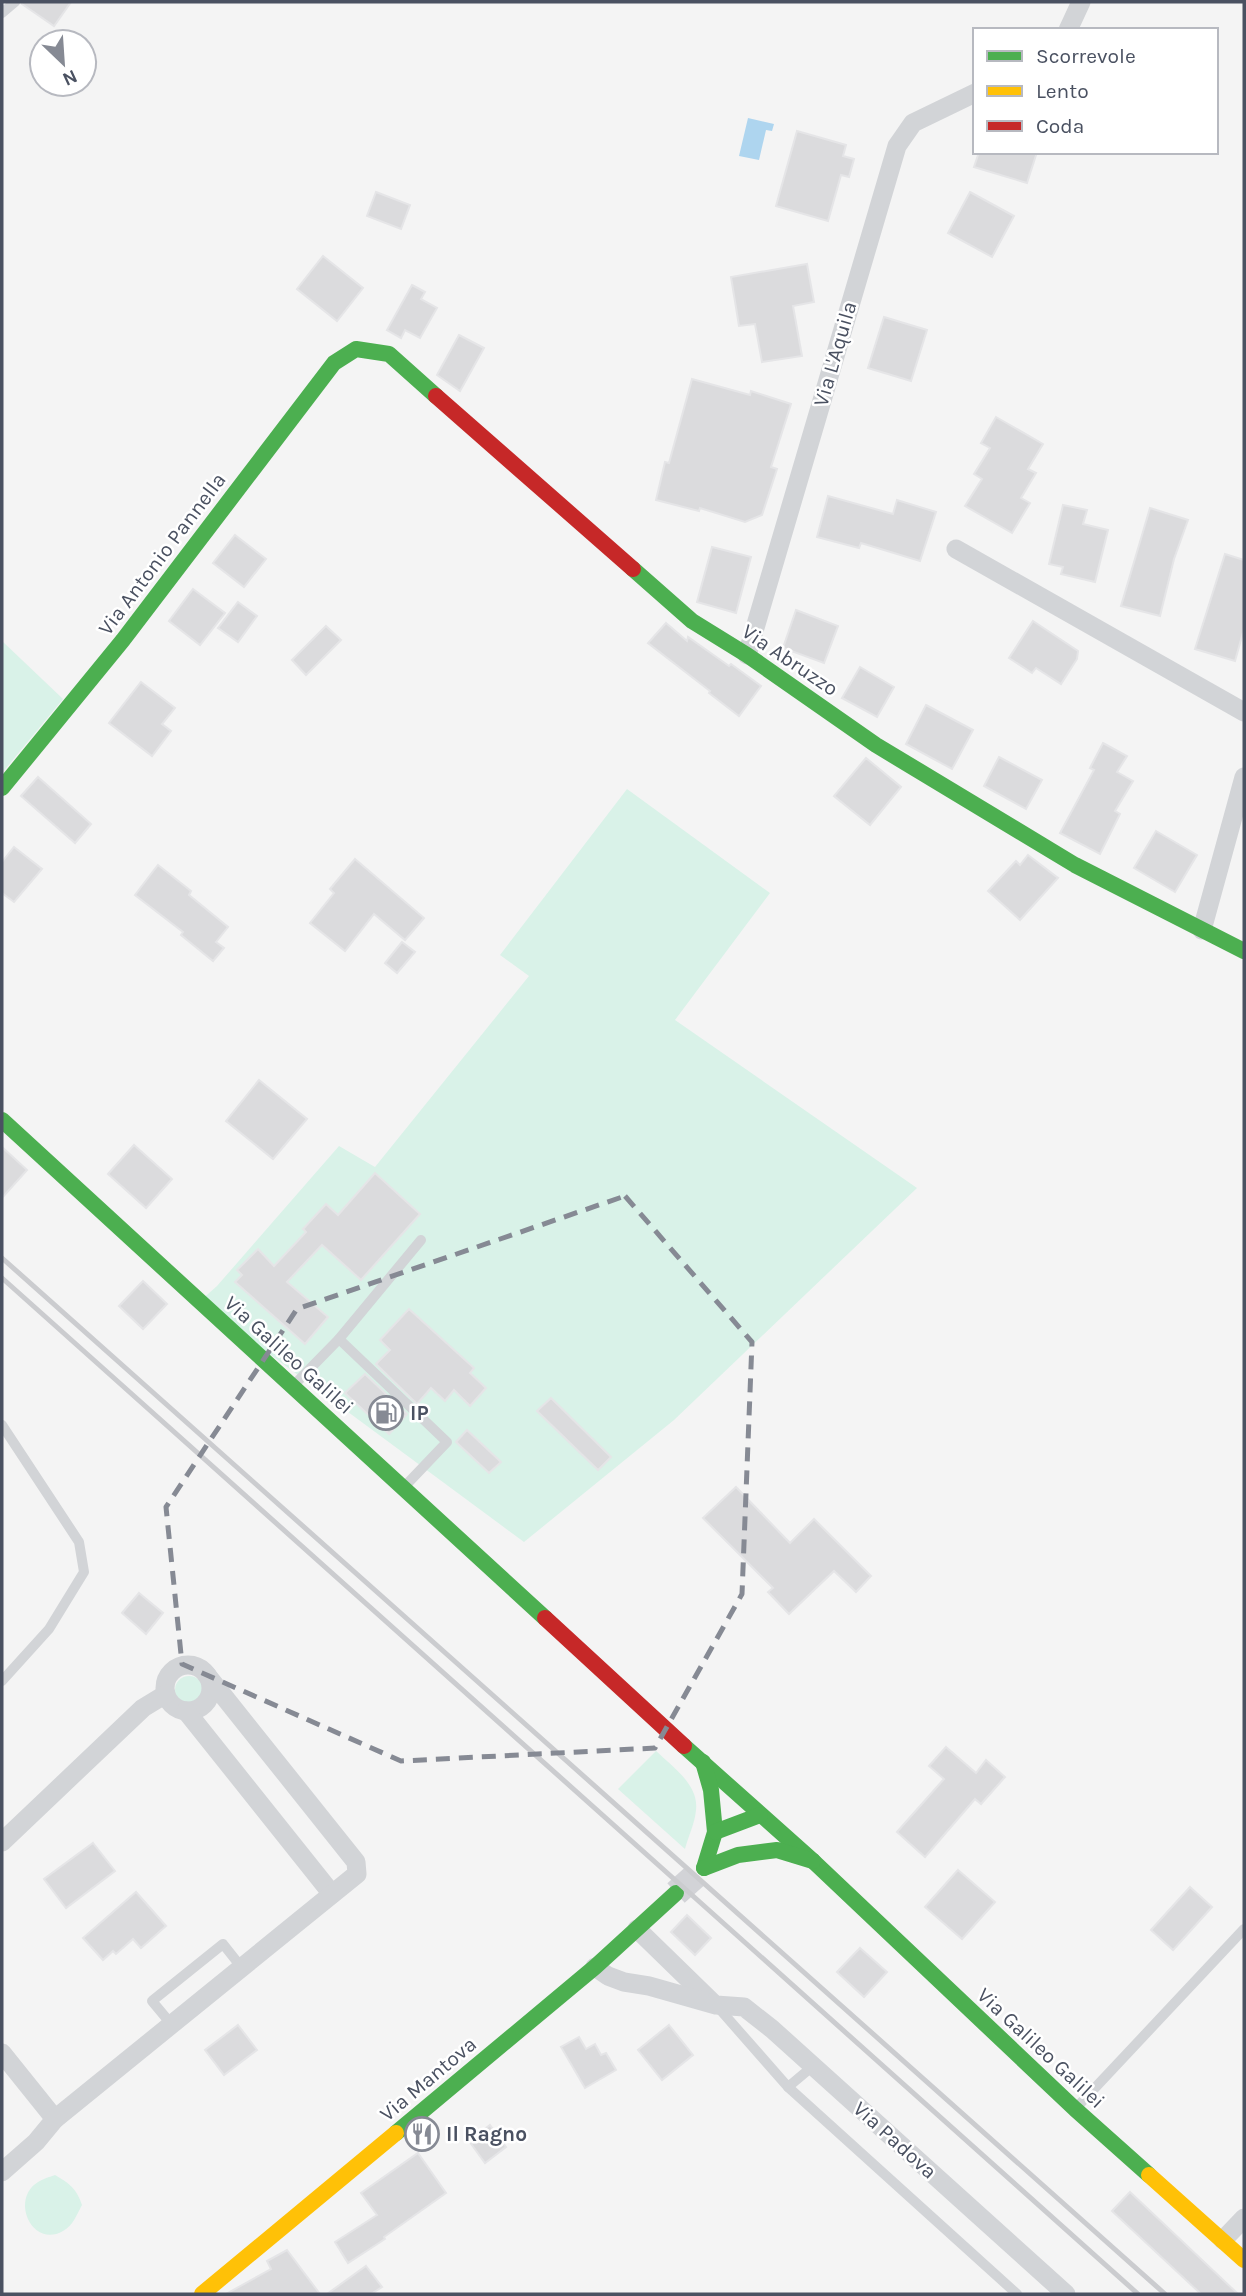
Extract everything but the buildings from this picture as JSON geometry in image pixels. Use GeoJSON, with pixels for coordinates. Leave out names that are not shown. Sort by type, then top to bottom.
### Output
{"type":"FeatureCollection","features":[{"type":"Feature","properties":{"kind":"street"},"geometry":{"type":"LineString","coordinates":[[1069,28],[1081,2]]}},
{"type":"Feature","properties":{"kind":"street","name":"Via L'Aquila"},"geometry":{"type":"LineString","coordinates":[[747,655],[897,146],[913,123],[973,94]]}},
{"type":"Feature","properties":{"kind":"street","name":"Via Abruzzo"},"geometry":{"type":"LineString","coordinates":[[356,349],[389,354],[692,621],[747,655],[888,752],[1075,865],[1244,951]]}},
{"type":"Feature","properties":{"kind":"street","name":"Via Antonio Pannella"},"geometry":{"type":"LineString","coordinates":[[2,788],[123,640],[334,363],[356,349]]}},
{"type":"Feature","properties":{"kind":"street"},"geometry":{"type":"LineString","coordinates":[[956,549],[1244,712]]}},
{"type":"Feature","properties":{"kind":"street"},"geometry":{"type":"LineString","coordinates":[[1202,930],[1244,777]]}},
{"type":"Feature","properties":{"kind":"street","name":"Via Galileo Galilei"},"geometry":{"type":"LineString","coordinates":[[2,1120],[813,1861],[1075,2109],[1244,2260]]}},
{"type":"Feature","properties":{"kind":"street"},"geometry":{"type":"LineString","coordinates":[[2,2172],[36,2143],[55,2119],[357,1874],[356,1862],[206,1674],[192,1666],[177,1668],[167,1679],[166,1694],[173,1706],[186,1711],[199,1709],[209,1699],[211,1685],[206,1674]]}},
{"type":"Feature","properties":{"kind":"street"},"geometry":{"type":"LineString","coordinates":[[2,1842],[143,1708],[166,1694]]}},
{"type":"Feature","properties":{"kind":"street"},"geometry":{"type":"LineString","coordinates":[[186,1711],[332,1894]]}},
{"type":"Feature","properties":{"kind":"street"},"geometry":{"type":"LineString","coordinates":[[704,1762],[711,1790],[715,1832],[704,1868],[738,1855],[777,1850],[813,1861]]}},
{"type":"Feature","properties":{"kind":"street"},"geometry":{"type":"LineString","coordinates":[[715,1832],[760,1815]]}},
{"type":"Feature","properties":{"kind":"street"},"geometry":{"type":"LineString","coordinates":[[738,1855],[760,1815]]}},
{"type":"Feature","properties":{"kind":"street","name":"Via Mantova"},"geometry":{"type":"LineString","coordinates":[[202,2294],[595,1967],[676,1893]]}},
{"type":"Feature","properties":{"kind":"street"},"geometry":{"type":"LineString","coordinates":[[637,1929],[716,2005]]}},
{"type":"Feature","properties":{"kind":"street","name":"Via Padova"},"geometry":{"type":"LineString","coordinates":[[595,1967],[624,1982],[649,1986],[716,2005],[744,2007],[1066,2294]]}},
{"type":"Feature","properties":{"kind":"street"},"geometry":{"type":"LineString","coordinates":[[2,2053],[55,2119]]}},
{"type":"Feature","properties":{"kind":"street"},"geometry":{"type":"LineString","coordinates":[[1223,2240],[1244,2218]]}},
{"type":"Feature","properties":{"kind":"lane"},"geometry":{"type":"LineString","coordinates":[[2,13],[15,2]]}},
{"type":"Feature","properties":{"kind":"lane"},"geometry":{"type":"LineString","coordinates":[[292,1387],[339,1339],[421,1240]]}},
{"type":"Feature","properties":{"kind":"lane"},"geometry":{"type":"LineString","coordinates":[[339,1339],[447,1442],[403,1488]]}},
{"type":"Feature","properties":{"kind":"lane"},"geometry":{"type":"LineString","coordinates":[[2,1425],[79,1542],[84,1572],[49,1629],[2,1681]]}},
{"type":"Feature","properties":{"kind":"lane"},"geometry":{"type":"LineString","coordinates":[[1075,2109],[1244,1929]]}},
{"type":"Feature","properties":{"kind":"lane"},"geometry":{"type":"LineString","coordinates":[[172,2025],[152,2001],[223,1944],[243,1968]]}},
{"type":"Feature","properties":{"kind":"lane"},"geometry":{"type":"LineString","coordinates":[[716,2005],[788,2087],[1017,2294]]}},
{"type":"Feature","properties":{"kind":"lane"},"geometry":{"type":"LineString","coordinates":[[788,2087],[813,2066]]}},
{"type":"Feature","properties":{"kind":"highlighted area"},"geometry":{"type":"Polygon","coordinates":[[[625,1196],[752,1342],[742,1594],[655,1748],[401,1761],[182,1664],[166,1507],[297,1309],[625,1196]]]}},
{"type":"Feature","properties":{"kind":"green space"},"geometry":{"type":"Polygon","coordinates":[[[2,641],[63,699],[2,773],[2,641]]]}},
{"type":"Feature","properties":{"kind":"green space"},"geometry":{"type":"Polygon","coordinates":[[[627,789],[770,893],[675,1020],[917,1188],[674,1420],[524,1542],[199,1302],[217,1286],[339,1146],[375,1167],[529,976],[500,955],[627,789]]]}},
{"type":"Feature","properties":{"kind":"green space"},"geometry":{"type":"Polygon","coordinates":[[[189,1676],[199,1680],[203,1690],[199,1700],[189,1704],[179,1700],[175,1690],[179,1680],[189,1676]]]}},
{"type":"Feature","properties":{"kind":"green space"},"geometry":{"type":"Polygon","coordinates":[[[656,1751],[684,1777],[696,1801],[695,1815],[685,1849],[618,1789],[656,1751]]]}},
{"type":"Feature","properties":{"kind":"green space"},"geometry":{"type":"Polygon","coordinates":[[[55,2175],[72,2187],[82,2205],[69,2226],[53,2235],[37,2230],[27,2215],[25,2206],[31,2188],[55,2175]]]}},
{"type":"Feature","properties":{"kind":"water"},"geometry":{"type":"Polygon","coordinates":[[[748,118],[774,124],[772,131],[766,130],[759,160],[739,156],[748,118]]]}},
{"type":"Feature","properties":{"kind":"tunnel"},"geometry":{"type":"LineString","coordinates":[[676,1893],[704,1868]]}},
{"type":"Feature","properties":{"kind":"railway"},"geometry":{"type":"LineString","coordinates":[[2,1258],[1165,2294]]}},
{"type":"Feature","properties":{"kind":"railway"},"geometry":{"type":"LineString","coordinates":[[2,1278],[1138,2294]]}},
{"type":"Feature","properties":{"kind":"traffic: fast"},"geometry":{"type":"LineString","coordinates":[[2,788],[123,640],[334,363],[356,349],[389,354],[436,396]]}},
{"type":"Feature","properties":{"kind":"traffic: fast"},"geometry":{"type":"LineString","coordinates":[[633,569],[692,621],[747,655],[876,745],[1075,865],[1244,951]]}},
{"type":"Feature","properties":{"kind":"traffic: fast"},"geometry":{"type":"LineString","coordinates":[[2,1120],[545,1618]]}},
{"type":"Feature","properties":{"kind":"traffic: fast"},"geometry":{"type":"LineString","coordinates":[[684,1746],[813,1861],[1075,2109],[1149,2175]]}},
{"type":"Feature","properties":{"kind":"traffic: fast"},"geometry":{"type":"LineString","coordinates":[[703,1762],[711,1790],[715,1832],[704,1868]]}},
{"type":"Feature","properties":{"kind":"traffic: fast"},"geometry":{"type":"LineString","coordinates":[[715,1832],[760,1815]]}},
{"type":"Feature","properties":{"kind":"traffic: fast"},"geometry":{"type":"LineString","coordinates":[[704,1868],[738,1855],[777,1850],[813,1861]]}},
{"type":"Feature","properties":{"kind":"traffic: fast"},"geometry":{"type":"LineString","coordinates":[[396,2133],[595,1967],[676,1893]]}},
{"type":"Feature","properties":{"kind":"traffic: slow"},"geometry":{"type":"LineString","coordinates":[[202,2294],[396,2133]]}},
{"type":"Feature","properties":{"kind":"traffic: slow"},"geometry":{"type":"LineString","coordinates":[[1149,2175],[1244,2260]]}},
{"type":"Feature","properties":{"kind":"traffic: jam"},"geometry":{"type":"LineString","coordinates":[[436,396],[633,569]]}},
{"type":"Feature","properties":{"kind":"traffic: jam"},"geometry":{"type":"LineString","coordinates":[[545,1618],[684,1746]]}},
{"type":"Feature","properties":{"kind":"place","name":"IP"},"geometry":{"type":"Point","coordinates":[386,1413]}},
{"type":"Feature","properties":{"kind":"place","name":"Il Ragno"},"geometry":{"type":"Point","coordinates":[422,2134]}}]}
